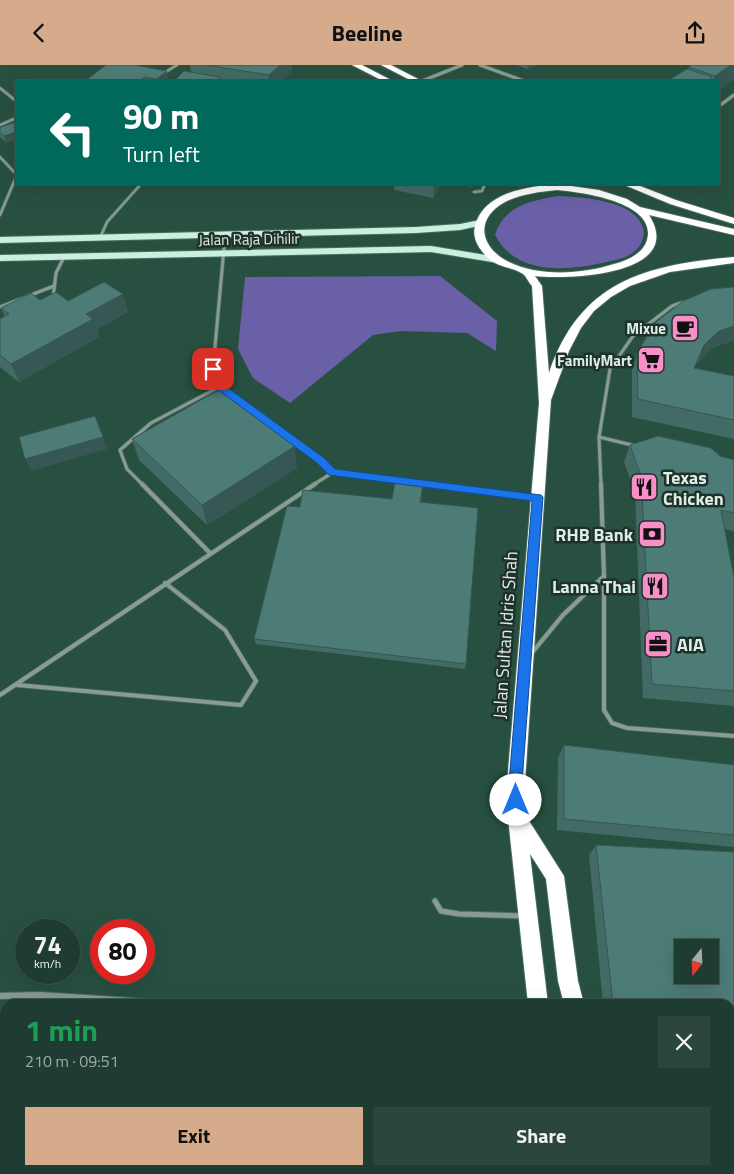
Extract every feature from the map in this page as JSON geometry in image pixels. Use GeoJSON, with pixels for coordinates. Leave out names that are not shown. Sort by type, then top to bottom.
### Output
{"type":"FeatureCollection","features":[{"type":"Feature","properties":{"kind":"highway"},"geometry":{"type":"LineString","coordinates":[[356,65],[387,80]]}},
{"type":"Feature","properties":{"kind":"highway"},"geometry":{"type":"LineString","coordinates":[[385,65],[416,80]]}},
{"type":"Feature","properties":{"kind":"highway"},"geometry":{"type":"LineString","coordinates":[[572,185],[620,200],[638,209],[734,232]]}},
{"type":"Feature","properties":{"kind":"highway"},"geometry":{"type":"LineString","coordinates":[[629,185],[673,203],[734,221]]}},
{"type":"Feature","properties":{"kind":"highway"},"geometry":{"type":"LineString","coordinates":[[582,189],[532,187],[497,203],[480,223],[479,231],[483,247],[498,260],[526,271],[557,275],[588,273],[616,267],[636,259],[649,247],[653,233],[650,224],[638,209]]}},
{"type":"Feature","properties":{"kind":"highway"},"geometry":{"type":"LineString","coordinates":[[545,403],[570,337],[585,315],[604,297],[629,283],[658,272],[695,264],[734,260]]}},
{"type":"Feature","properties":{"kind":"highway","name":"Jalan Sultan Idris Shah"},"geometry":{"type":"LineString","coordinates":[[526,271],[537,286],[545,403],[516,783],[517,817],[537,999]]}},
{"type":"Feature","properties":{"kind":"highway"},"geometry":{"type":"LineString","coordinates":[[517,817],[555,876],[568,981],[573,999]]}},
{"type":"Feature","properties":{"kind":"main road","name":"Jalan Raja Dihilir"},"geometry":{"type":"LineString","coordinates":[[0,240],[416,231],[480,223]]}},
{"type":"Feature","properties":{"kind":"main road","name":"Jalan Raja Dihilir"},"geometry":{"type":"LineString","coordinates":[[0,258],[431,249],[498,260]]}},
{"type":"Feature","properties":{"kind":"street"},"geometry":{"type":"LineString","coordinates":[[424,80],[462,65]]}},
{"type":"Feature","properties":{"kind":"street"},"geometry":{"type":"LineString","coordinates":[[480,65],[521,80]]}},
{"type":"Feature","properties":{"kind":"street"},"geometry":{"type":"LineString","coordinates":[[720,105],[734,95]]}},
{"type":"Feature","properties":{"kind":"street"},"geometry":{"type":"LineString","coordinates":[[0,996],[39,995],[101,999]]}},
{"type":"Feature","properties":{"kind":"lane"},"geometry":{"type":"LineString","coordinates":[[162,74],[177,65]]}},
{"type":"Feature","properties":{"kind":"lane"},"geometry":{"type":"LineString","coordinates":[[0,88],[15,100]]}},
{"type":"Feature","properties":{"kind":"lane"},"geometry":{"type":"LineString","coordinates":[[0,125],[15,119]]}},
{"type":"Feature","properties":{"kind":"lane"},"geometry":{"type":"LineString","coordinates":[[0,157],[15,175]]}},
{"type":"Feature","properties":{"kind":"lane"},"geometry":{"type":"LineString","coordinates":[[0,215],[15,178]]}},
{"type":"Feature","properties":{"kind":"lane"},"geometry":{"type":"LineString","coordinates":[[100,238],[107,222],[140,185]]}},
{"type":"Feature","properties":{"kind":"lane"},"geometry":{"type":"LineString","coordinates":[[474,193],[482,191],[485,185]]}},
{"type":"Feature","properties":{"kind":"lane"},"geometry":{"type":"LineString","coordinates":[[225,235],[225,254],[213,369],[220,386],[320,460],[332,473]]}},
{"type":"Feature","properties":{"kind":"lane"},"geometry":{"type":"LineString","coordinates":[[53,301],[56,273],[64,257]]}},
{"type":"Feature","properties":{"kind":"lane"},"geometry":{"type":"LineString","coordinates":[[0,307],[54,287]]}},
{"type":"Feature","properties":{"kind":"lane"},"geometry":{"type":"LineString","coordinates":[[691,300],[672,306],[633,336],[610,369],[599,437],[604,576],[604,710],[612,723],[626,727],[734,736]]}},
{"type":"Feature","properties":{"kind":"lane"},"geometry":{"type":"LineString","coordinates":[[210,553],[127,469],[120,450],[151,423],[220,386]]}},
{"type":"Feature","properties":{"kind":"lane"},"geometry":{"type":"LineString","coordinates":[[599,437],[638,446]]}},
{"type":"Feature","properties":{"kind":"lane"},"geometry":{"type":"LineString","coordinates":[[0,695],[332,473],[538,497]]}},
{"type":"Feature","properties":{"kind":"lane"},"geometry":{"type":"LineString","coordinates":[[525,661],[563,615],[604,576]]}},
{"type":"Feature","properties":{"kind":"lane"},"geometry":{"type":"LineString","coordinates":[[17,685],[241,705],[256,681],[236,647],[225,631],[165,583]]}},
{"type":"Feature","properties":{"kind":"lane"},"geometry":{"type":"LineString","coordinates":[[435,901],[440,911],[459,914],[527,916]]}},
{"type":"Feature","properties":{"kind":"shaded area"},"geometry":{"type":"Polygon","coordinates":[[[558,196],[593,199],[630,211],[638,219],[644,231],[640,245],[629,255],[621,259],[573,268],[542,267],[528,264],[504,248],[495,235],[505,217],[528,203],[558,196]]]}},
{"type":"Feature","properties":{"kind":"shaded area"},"geometry":{"type":"Polygon","coordinates":[[[440,276],[497,321],[496,351],[467,333],[401,331],[373,335],[290,403],[253,378],[238,349],[245,277],[440,276]]]}},
{"type":"Feature","properties":{"kind":"building"},"geometry":{"type":"Polygon","coordinates":[[[106,65],[135,65],[167,71],[157,79],[145,77],[140,80],[86,80],[106,65]]]}},
{"type":"Feature","properties":{"kind":"building"},"geometry":{"type":"Polygon","coordinates":[[[206,65],[280,65],[269,75],[206,65]]]}},
{"type":"Feature","properties":{"kind":"building"},"geometry":{"type":"Polygon","coordinates":[[[691,65],[731,65],[715,76],[689,67],[691,65]]]}},
{"type":"Feature","properties":{"kind":"building"},"geometry":{"type":"Polygon","coordinates":[[[687,69],[712,77],[708,80],[669,80],[687,69]]]}},
{"type":"Feature","properties":{"kind":"building"},"geometry":{"type":"Polygon","coordinates":[[[184,71],[220,77],[217,80],[176,79],[184,71]]]}},
{"type":"Feature","properties":{"kind":"building"},"geometry":{"type":"Polygon","coordinates":[[[15,122],[15,132],[4,136],[0,133],[0,127],[15,122]]]}},
{"type":"Feature","properties":{"kind":"building"},"geometry":{"type":"Polygon","coordinates":[[[104,282],[123,294],[86,314],[93,319],[11,364],[0,355],[0,319],[9,314],[1,308],[31,293],[40,300],[56,292],[68,301],[104,282]]]}},
{"type":"Feature","properties":{"kind":"building"},"geometry":{"type":"Polygon","coordinates":[[[733,287],[734,326],[719,331],[704,345],[694,368],[734,376],[734,420],[638,399],[637,353],[655,323],[683,301],[711,289],[733,287]]]}},
{"type":"Feature","properties":{"kind":"building"},"geometry":{"type":"Polygon","coordinates":[[[222,388],[295,446],[202,505],[132,439],[222,388]]]}},
{"type":"Feature","properties":{"kind":"building"},"geometry":{"type":"Polygon","coordinates":[[[95,416],[103,437],[25,459],[19,437],[95,416]]]}},
{"type":"Feature","properties":{"kind":"building"},"geometry":{"type":"Polygon","coordinates":[[[658,436],[711,448],[720,456],[734,460],[734,513],[721,510],[734,578],[734,691],[652,684],[641,476],[630,445],[658,436]]]}},
{"type":"Feature","properties":{"kind":"building"},"geometry":{"type":"Polygon","coordinates":[[[395,482],[423,484],[420,502],[478,508],[466,664],[254,639],[287,506],[300,507],[303,490],[392,499],[395,482]]]}},
{"type":"Feature","properties":{"kind":"building"},"geometry":{"type":"Polygon","coordinates":[[[564,745],[734,765],[734,835],[564,819],[564,745]]]}},
{"type":"Feature","properties":{"kind":"building"},"geometry":{"type":"Polygon","coordinates":[[[596,845],[734,852],[734,999],[612,999],[596,845]]]}},
{"type":"Feature","properties":{"kind":"place","name":"Mixue"},"geometry":{"type":"Point","coordinates":[685,328]}},
{"type":"Feature","properties":{"kind":"place","name":"FamilyMart"},"geometry":{"type":"Point","coordinates":[651,360]}},
{"type":"Feature","properties":{"kind":"place","name":"Texas Chicken"},"geometry":{"type":"Point","coordinates":[644,487]}},
{"type":"Feature","properties":{"kind":"place","name":"RHB Bank"},"geometry":{"type":"Point","coordinates":[652,534]}},
{"type":"Feature","properties":{"kind":"place","name":"Lanna Thai"},"geometry":{"type":"Point","coordinates":[655,586]}},
{"type":"Feature","properties":{"kind":"place","name":"AIA"},"geometry":{"type":"Point","coordinates":[658,644]}},
{"type":"Feature","properties":{"kind":"route"},"geometry":{"type":"LineString","coordinates":[[213,369],[220,386],[320,460],[332,473],[538,497],[516,800]]}}]}
